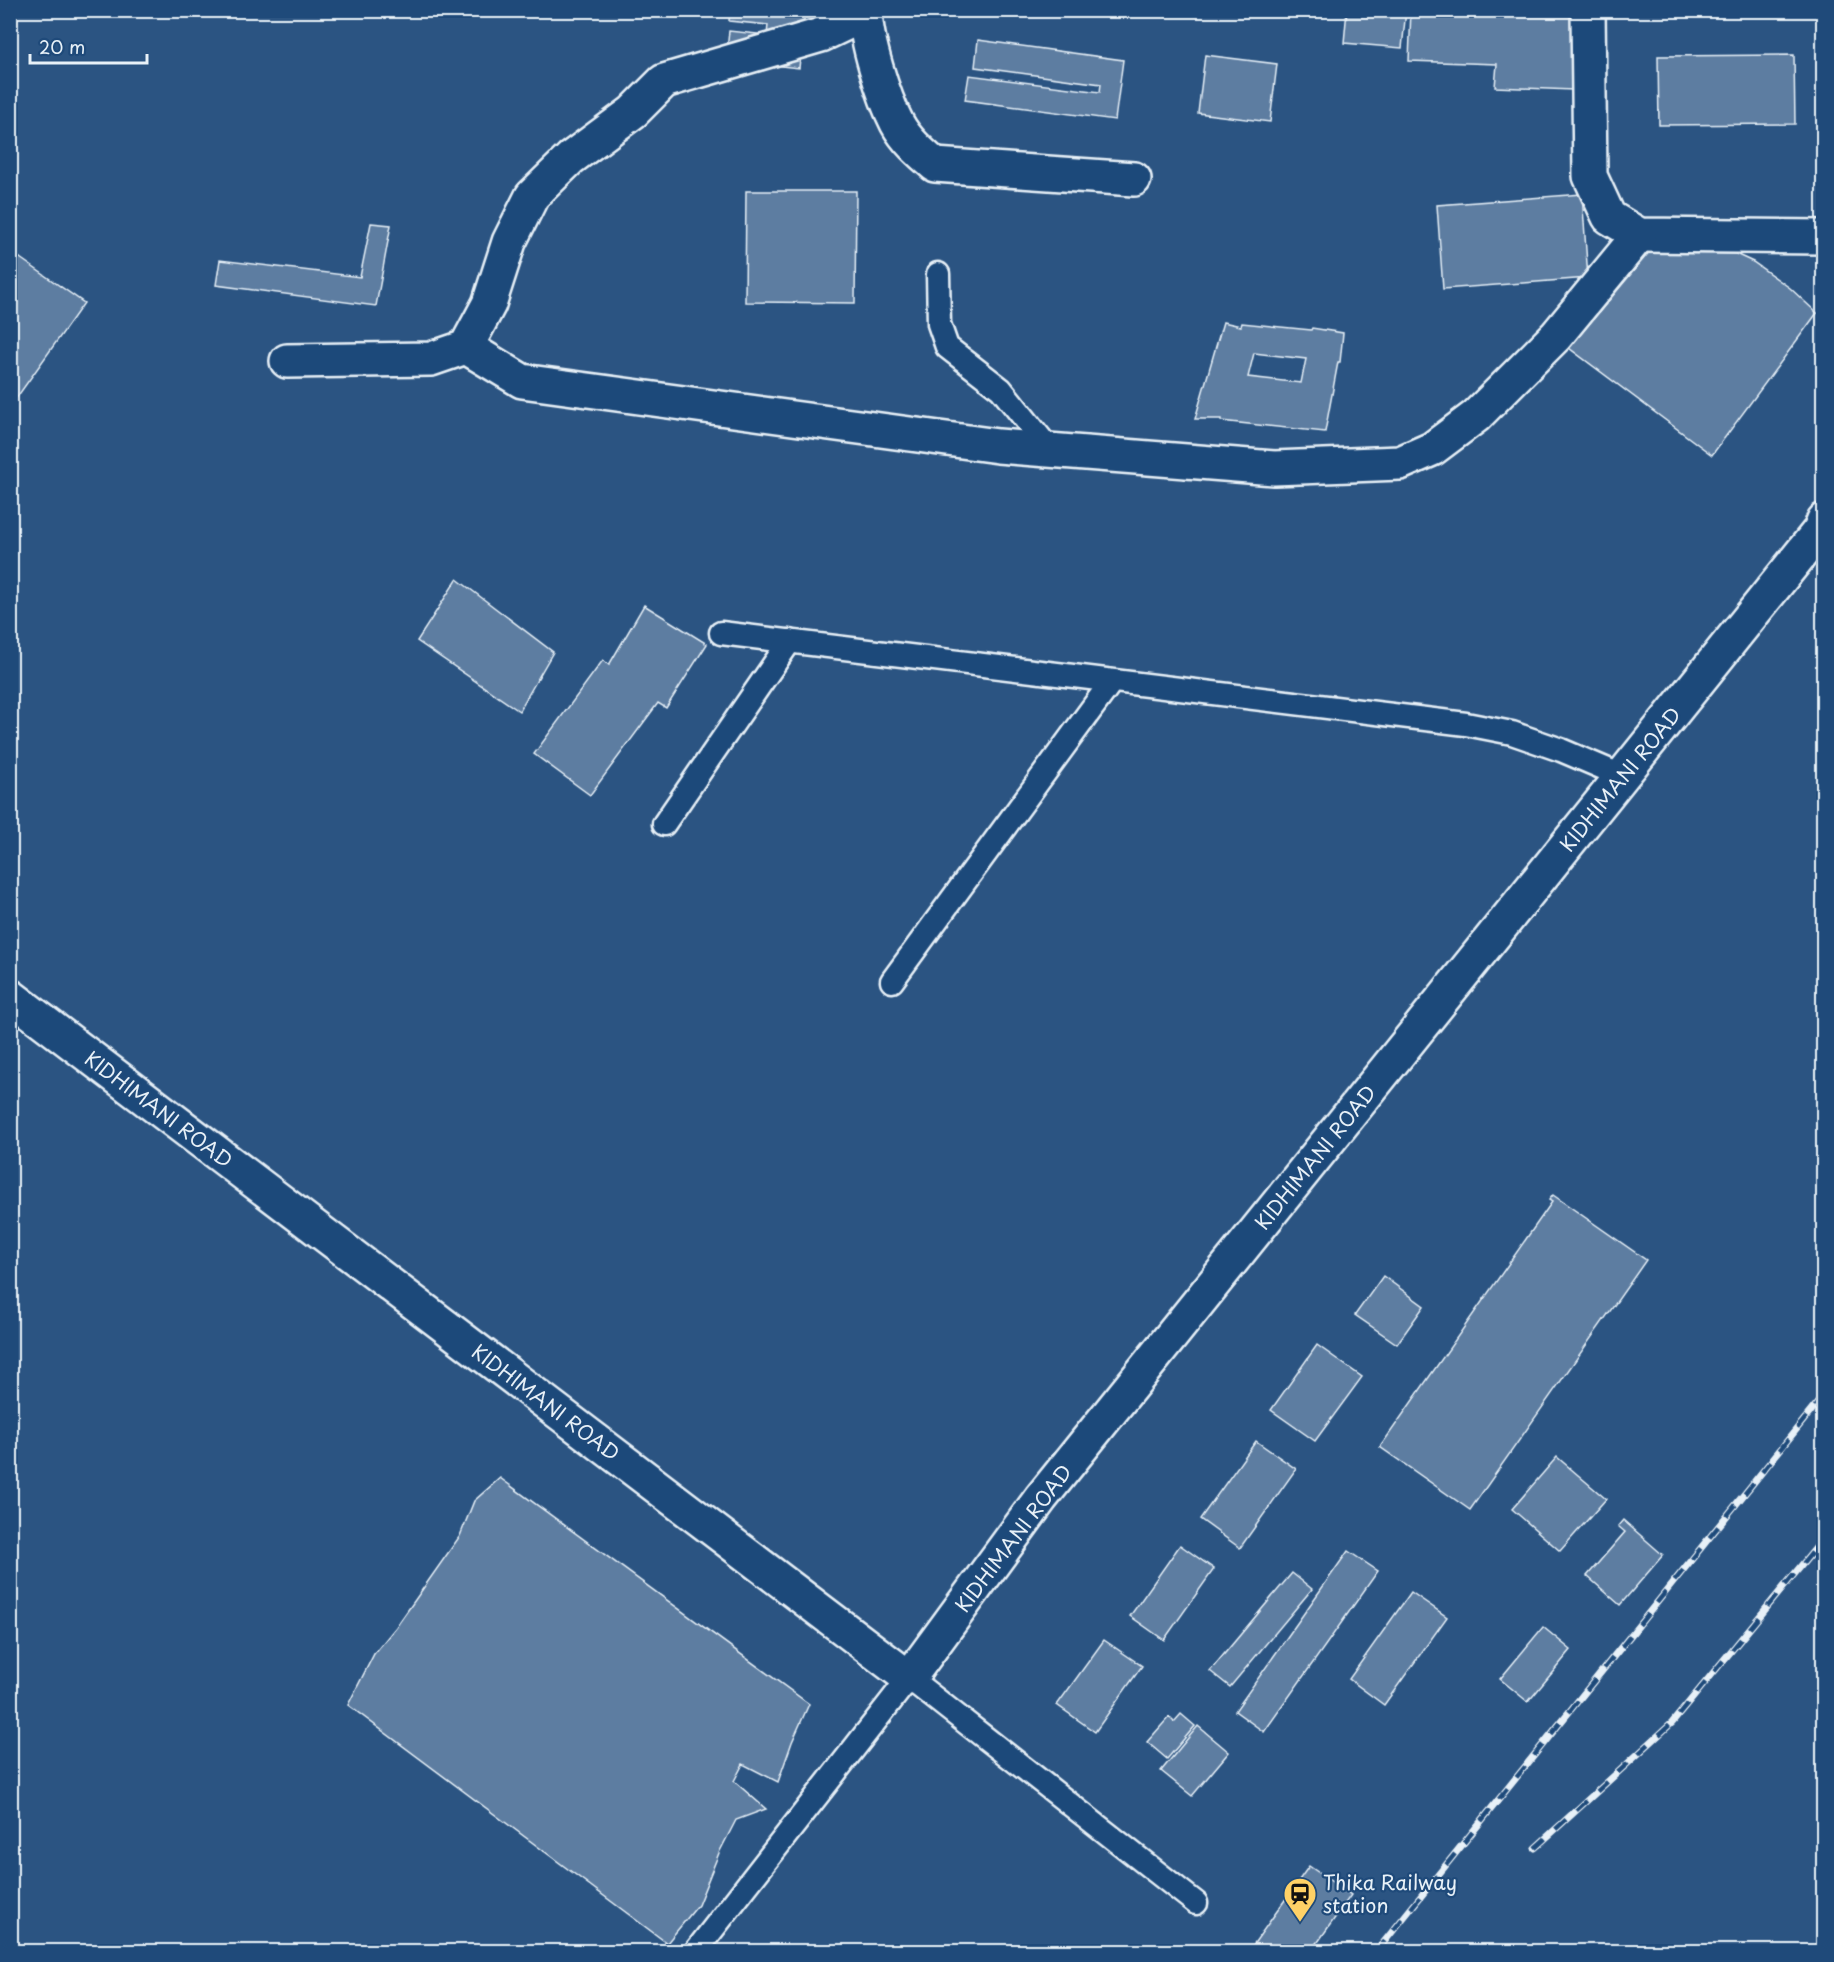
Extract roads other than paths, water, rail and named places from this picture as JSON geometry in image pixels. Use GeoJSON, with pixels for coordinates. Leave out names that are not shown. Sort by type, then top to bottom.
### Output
{"type":"FeatureCollection","features":[{"type":"Feature","properties":{"kind":"street"},"geometry":{"type":"LineString","coordinates":[[1588,10],[1590,176],[1609,218],[1639,235],[1824,237]]}},
{"type":"Feature","properties":{"kind":"street"},"geometry":{"type":"LineString","coordinates":[[287,361],[431,358],[466,347],[489,304],[509,242],[532,196],[571,158],[633,112],[664,81],[820,35],[865,12],[874,64],[898,124],[917,150],[935,165],[1134,179]]}},
{"type":"Feature","properties":{"kind":"street"},"geometry":{"type":"LineString","coordinates":[[466,347],[522,381],[999,446],[1274,468],[1400,463],[1432,449],[1476,416],[1556,336],[1639,235]]}},
{"type":"Feature","properties":{"kind":"street","name":"KIDHIMANI ROAD"},"geometry":{"type":"LineString","coordinates":[[10,996],[909,1678],[1041,1498],[1820,530],[1824,520]]}},
{"type":"Feature","properties":{"kind":"lane"},"geometry":{"type":"LineString","coordinates":[[938,274],[939,324],[947,347],[1001,389],[1050,450]]}},
{"type":"Feature","properties":{"kind":"lane"},"geometry":{"type":"LineString","coordinates":[[721,633],[1466,724],[1512,733],[1561,750],[1622,776]]}},
{"type":"Feature","properties":{"kind":"lane"},"geometry":{"type":"LineString","coordinates":[[664,824],[790,641]]}},
{"type":"Feature","properties":{"kind":"lane"},"geometry":{"type":"LineString","coordinates":[[892,981],[1112,681]]}},
{"type":"Feature","properties":{"kind":"lane"},"geometry":{"type":"LineString","coordinates":[[695,1952],[909,1678],[1196,1903]]}},
{"type":"Feature","properties":{"kind":"railway"},"geometry":{"type":"LineString","coordinates":[[1376,1952],[1824,1395]]}},
{"type":"Feature","properties":{"kind":"railway"},"geometry":{"type":"LineString","coordinates":[[1535,1848],[1672,1723],[1824,1538]]}},
{"type":"Feature","properties":{"kind":"place","name":"Thika Railway station"},"geometry":{"type":"Point","coordinates":[1300,1923]}}]}
